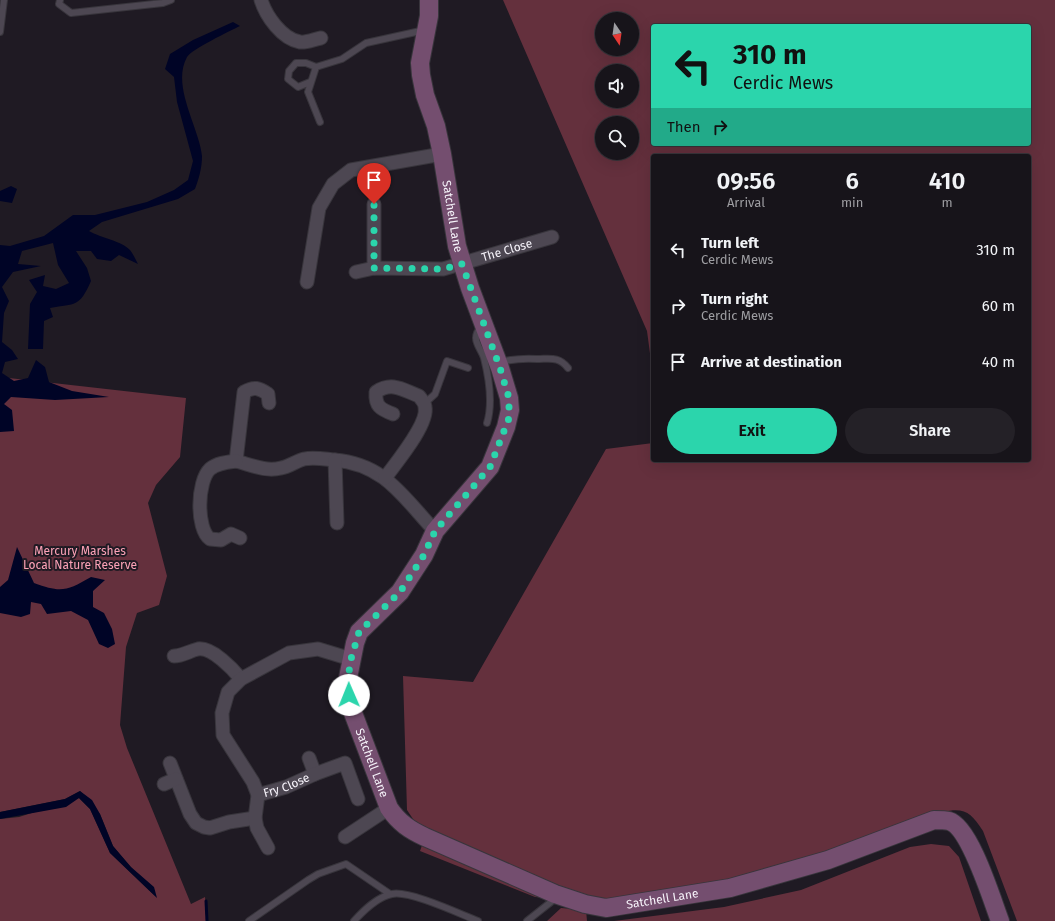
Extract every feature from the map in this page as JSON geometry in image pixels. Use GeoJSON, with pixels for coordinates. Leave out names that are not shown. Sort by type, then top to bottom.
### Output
{"type":"FeatureCollection","features":[{"type":"Feature","properties":{"kind":"street"},"geometry":{"type":"LineString","coordinates":[[261,0],[273,22],[287,37],[300,42],[321,38]]}},
{"type":"Feature","properties":{"kind":"street","name":"Satchell Lane"},"geometry":{"type":"LineString","coordinates":[[430,0],[427,30],[421,56],[421,75],[425,95],[436,126],[442,154],[456,246],[498,363],[510,405],[506,427],[490,467],[435,531],[424,555],[400,592],[359,632],[351,659],[348,678],[350,705],[389,808],[398,821],[413,831],[559,896],[593,906],[613,908],[730,888],[828,860],[934,820],[950,821],[961,830],[972,848],[1000,921]]}},
{"type":"Feature","properties":{"kind":"street"},"geometry":{"type":"LineString","coordinates":[[307,282],[319,208],[333,184],[351,170],[442,154]]}},
{"type":"Feature","properties":{"kind":"street"},"geometry":{"type":"LineString","coordinates":[[374,204],[374,268]]}},
{"type":"Feature","properties":{"kind":"street","name":"The Close"},"geometry":{"type":"LineString","coordinates":[[356,272],[374,268],[443,269],[552,237]]}},
{"type":"Feature","properties":{"kind":"street"},"geometry":{"type":"LineString","coordinates":[[385,478],[425,416],[424,404],[419,396],[393,386],[384,386],[376,392],[375,401],[381,409],[393,414]]}},
{"type":"Feature","properties":{"kind":"street"},"geometry":{"type":"LineString","coordinates":[[236,461],[242,423],[241,401],[244,392],[251,388],[259,388],[272,396]]}},
{"type":"Feature","properties":{"kind":"street"},"geometry":{"type":"LineString","coordinates":[[233,532],[216,540],[210,539],[205,534],[202,526],[201,496],[203,482],[210,469],[224,463],[236,461],[266,469],[281,468],[304,460],[350,461],[368,467],[385,478],[435,531]]}},
{"type":"Feature","properties":{"kind":"street"},"geometry":{"type":"LineString","coordinates":[[335,460],[337,524]]}},
{"type":"Feature","properties":{"kind":"street"},"geometry":{"type":"LineString","coordinates":[[180,660],[198,649],[207,651],[233,669],[240,679]]}},
{"type":"Feature","properties":{"kind":"street"},"geometry":{"type":"LineString","coordinates":[[268,848],[257,828],[255,818],[258,794],[253,782],[223,735],[222,713],[228,692],[240,679],[289,653],[318,649],[351,659]]}},
{"type":"Feature","properties":{"kind":"street","name":"Fry Close"},"geometry":{"type":"LineString","coordinates":[[309,758],[315,774]]}},
{"type":"Feature","properties":{"kind":"street"},"geometry":{"type":"LineString","coordinates":[[170,763],[170,781],[196,823],[200,826],[210,828],[229,822],[255,818]]}},
{"type":"Feature","properties":{"kind":"street","name":"Fry Close"},"geometry":{"type":"LineString","coordinates":[[258,794],[286,787],[345,763],[358,799]]}},
{"type":"Feature","properties":{"kind":"street"},"geometry":{"type":"LineString","coordinates":[[345,837],[389,808]]}},
{"type":"Feature","properties":{"kind":"lane"},"geometry":{"type":"LineString","coordinates":[[0,32],[4,0]]}},
{"type":"Feature","properties":{"kind":"lane"},"geometry":{"type":"LineString","coordinates":[[60,0],[59,4],[71,13],[163,3],[171,0]]}},
{"type":"Feature","properties":{"kind":"lane"},"geometry":{"type":"LineString","coordinates":[[310,82],[298,87],[288,79],[289,71],[296,63],[306,63],[316,67],[342,59],[366,42],[427,30]]}},
{"type":"Feature","properties":{"kind":"lane"},"geometry":{"type":"LineString","coordinates":[[316,67],[308,92],[320,122]]}},
{"type":"Feature","properties":{"kind":"lane"},"geometry":{"type":"LineString","coordinates":[[483,324],[476,333],[476,339],[484,357],[490,392],[487,423]]}},
{"type":"Feature","properties":{"kind":"lane"},"geometry":{"type":"LineString","coordinates":[[498,363],[527,357],[552,358],[564,363],[568,368]]}},
{"type":"Feature","properties":{"kind":"lane"},"geometry":{"type":"LineString","coordinates":[[424,404],[435,394],[447,361],[468,368]]}},
{"type":"Feature","properties":{"kind":"lane"},"geometry":{"type":"LineString","coordinates":[[249,921],[318,874],[346,864],[390,894]]}},
{"type":"Feature","properties":{"kind":"lane"},"geometry":{"type":"LineString","coordinates":[[354,921],[374,902],[390,894],[401,894],[419,899],[478,921]]}},
{"type":"Feature","properties":{"kind":"lane"},"geometry":{"type":"LineString","coordinates":[[527,921],[559,896]]}},
{"type":"Feature","properties":{"kind":"green space"},"geometry":{"type":"Polygon","coordinates":[[[503,0],[1055,0],[1055,921],[1017,921],[983,831],[971,816],[957,810],[943,812],[829,856],[726,884],[603,902],[535,897],[420,851],[425,837],[407,810],[403,676],[473,682],[606,449],[651,443],[651,462],[1031,462],[1031,154],[651,154],[651,361],[647,331],[503,0]]]}},
{"type":"Feature","properties":{"kind":"green space","name":"Mercury Marshes Local Nature Reserve"},"geometry":{"type":"Polygon","coordinates":[[[0,377],[186,398],[180,457],[156,485],[148,503],[167,576],[159,605],[137,613],[126,647],[120,725],[127,748],[191,904],[205,897],[207,921],[0,921],[0,819],[19,817],[79,798],[90,809],[110,853],[156,897],[113,846],[100,814],[80,791],[65,799],[0,812],[0,377]]]}},
{"type":"Feature","properties":{"kind":"green space"},"geometry":{"type":"Polygon","coordinates":[[[931,844],[949,846],[959,857],[981,921],[614,921],[724,907],[801,890],[910,847],[931,844]]]}},
{"type":"Feature","properties":{"kind":"green space"},"geometry":{"type":"Polygon","coordinates":[[[561,908],[586,910],[587,921],[547,921],[561,908]]]}},
{"type":"Feature","properties":{"kind":"water"},"geometry":{"type":"Polygon","coordinates":[[[233,22],[240,26],[196,49],[187,57],[183,68],[182,81],[184,93],[202,156],[200,173],[195,189],[178,199],[102,222],[89,231],[122,244],[130,250],[138,264],[119,255],[111,261],[97,259],[91,251],[76,251],[87,268],[91,281],[83,296],[76,303],[50,308],[53,317],[44,321],[43,349],[28,349],[30,304],[37,292],[29,280],[45,275],[43,286],[56,289],[69,283],[58,265],[53,243],[22,251],[18,264],[41,266],[13,272],[2,287],[9,301],[4,313],[2,342],[12,350],[18,359],[5,362],[2,373],[14,381],[28,378],[36,360],[45,367],[49,382],[72,391],[109,397],[55,400],[11,397],[4,404],[12,410],[14,431],[0,432],[0,245],[10,246],[44,236],[73,215],[95,215],[147,202],[174,190],[188,180],[193,161],[177,102],[174,77],[165,69],[170,54],[193,40],[233,22]]]}},
{"type":"Feature","properties":{"kind":"water"},"geometry":{"type":"Polygon","coordinates":[[[11,186],[17,189],[12,203],[0,201],[0,191],[11,186]]]}},
{"type":"Feature","properties":{"kind":"water"},"geometry":{"type":"Polygon","coordinates":[[[17,547],[34,583],[51,588],[64,589],[70,588],[91,577],[105,580],[93,591],[93,607],[104,613],[112,629],[115,644],[108,648],[99,644],[88,620],[71,611],[47,614],[41,604],[31,602],[30,614],[21,617],[0,613],[0,587],[8,580],[17,547]]]}},
{"type":"Feature","properties":{"kind":"water"},"geometry":{"type":"Polygon","coordinates":[[[80,791],[92,800],[100,814],[113,846],[131,867],[154,887],[157,898],[110,853],[90,809],[79,798],[66,807],[0,819],[0,812],[65,799],[80,791]]]}},
{"type":"Feature","properties":{"kind":"waterway"},"geometry":{"type":"LineString","coordinates":[[206,901],[207,921]]}},
{"type":"Feature","properties":{"kind":"route"},"geometry":{"type":"LineString","coordinates":[[349,695],[348,678],[351,659],[359,632],[400,592],[424,555],[435,531],[490,467],[506,427],[510,410],[509,398],[500,368],[462,264],[443,269],[374,268],[374,204]]}}]}
